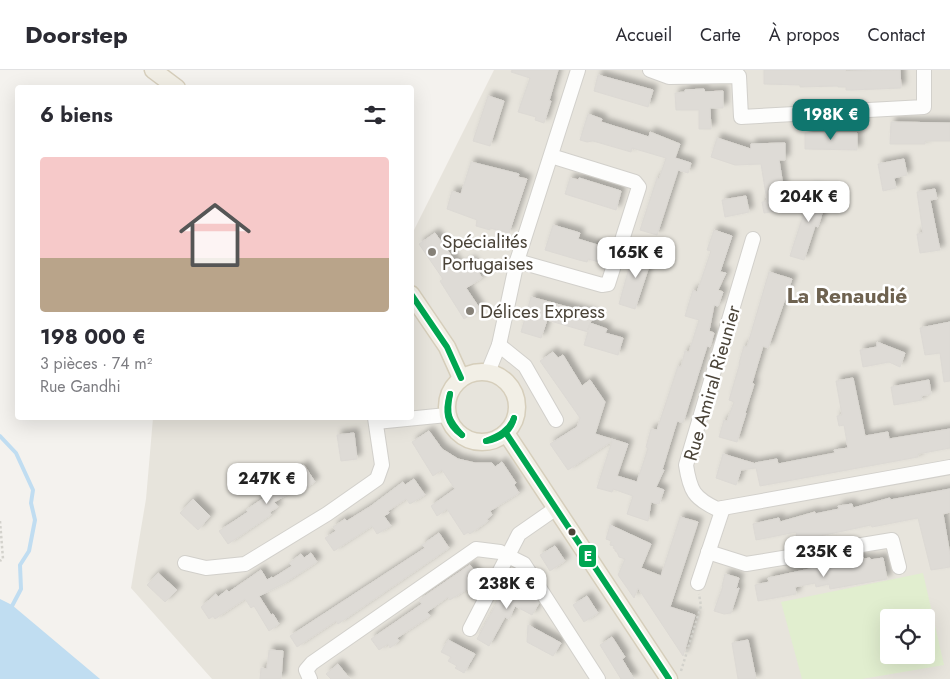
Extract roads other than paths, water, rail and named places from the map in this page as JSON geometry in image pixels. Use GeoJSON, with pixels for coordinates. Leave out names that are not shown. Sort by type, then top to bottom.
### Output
{"type":"FeatureCollection","features":[{"type":"Feature","properties":{"kind":"main road"},"geometry":{"type":"LineString","coordinates":[[155,71],[173,85]]}},
{"type":"Feature","properties":{"kind":"main road"},"geometry":{"type":"LineString","coordinates":[[414,298],[447,347],[461,378]]}},
{"type":"Feature","properties":{"kind":"main road"},"geometry":{"type":"LineString","coordinates":[[478,371],[488,372],[498,375],[514,391],[517,402],[517,414],[513,424],[506,433],[496,440],[472,441],[461,435],[452,426],[447,415],[448,395],[461,378],[478,371]]}},
{"type":"Feature","properties":{"kind":"main road"},"geometry":{"type":"LineString","coordinates":[[506,433],[555,509],[674,678]]}},
{"type":"Feature","properties":{"kind":"street"},"geometry":{"type":"LineString","coordinates":[[488,372],[499,345],[517,261],[578,70]]}},
{"type":"Feature","properties":{"kind":"street"},"geometry":{"type":"LineString","coordinates":[[650,70],[669,76],[695,73],[739,76],[741,117],[924,107],[924,70]]}},
{"type":"Feature","properties":{"kind":"street"},"geometry":{"type":"LineString","coordinates":[[517,261],[602,285],[608,284],[639,187],[635,182],[550,156]]}},
{"type":"Feature","properties":{"kind":"street","name":"Rue Amiral Rieunier"},"geometry":{"type":"LineString","coordinates":[[753,240],[686,466],[689,486],[703,502],[718,509],[950,467]]}},
{"type":"Feature","properties":{"kind":"street"},"geometry":{"type":"LineString","coordinates":[[499,345],[525,366],[556,420]]}},
{"type":"Feature","properties":{"kind":"street"},"geometry":{"type":"LineString","coordinates":[[414,417],[447,415]]}},
{"type":"Feature","properties":{"kind":"street"},"geometry":{"type":"LineString","coordinates":[[185,563],[206,568],[245,564],[327,514],[377,479],[382,465],[375,420]]}},
{"type":"Feature","properties":{"kind":"street"},"geometry":{"type":"LineString","coordinates":[[698,583],[724,508]]}},
{"type":"Feature","properties":{"kind":"street"},"geometry":{"type":"LineString","coordinates":[[470,629],[518,534],[555,509]]}},
{"type":"Feature","properties":{"kind":"street"},"geometry":{"type":"LineString","coordinates":[[708,552],[746,564],[892,540],[899,567]]}},
{"type":"Feature","properties":{"kind":"street"},"geometry":{"type":"LineString","coordinates":[[310,679],[306,670],[312,663],[476,549],[500,552],[524,564],[598,679]]}},
{"type":"Feature","properties":{"kind":"water"},"geometry":{"type":"Polygon","coordinates":[[[0,599],[12,605],[100,679],[0,679],[0,599]]]}},
{"type":"Feature","properties":{"kind":"waterway"},"geometry":{"type":"LineString","coordinates":[[0,436],[16,453],[33,490],[31,503],[35,520],[29,551],[20,565],[21,589],[11,608]]}},
{"type":"Feature","properties":{"kind":"place","name":"Spécialités Portugaises"},"geometry":{"type":"Point","coordinates":[432,252]}},
{"type":"Feature","properties":{"kind":"place","name":"Délices Express"},"geometry":{"type":"Point","coordinates":[470,311]}},
{"type":"Feature","properties":{"kind":"district","name":"La Renaudié"},"geometry":{"type":"Point","coordinates":[847,296]}}]}
